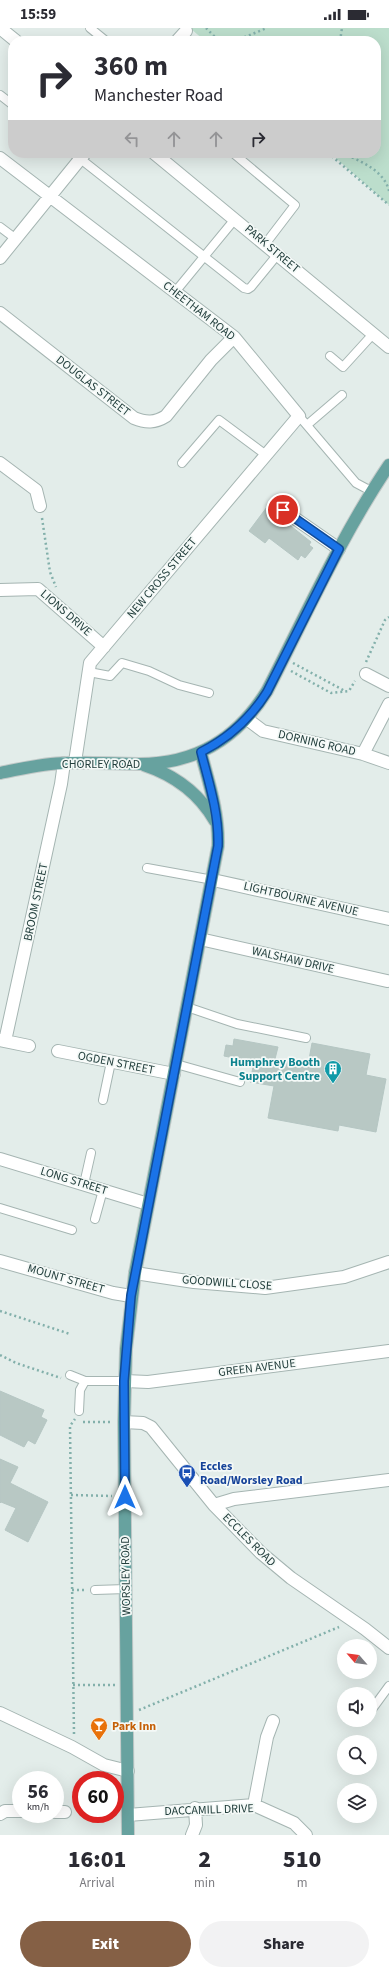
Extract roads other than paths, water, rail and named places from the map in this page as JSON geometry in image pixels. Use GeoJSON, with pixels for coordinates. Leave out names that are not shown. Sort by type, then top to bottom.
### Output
{"type":"FeatureCollection","features":[{"type":"Feature","properties":{"kind":"main road","name":"CHORLEY ROAD"},"geometry":{"type":"LineString","coordinates":[[0,773],[70,762],[140,764],[184,758],[201,752],[223,740],[247,719],[267,692],[339,549],[371,491],[389,465]]}},
{"type":"Feature","properties":{"kind":"main road","name":"WORSLEY ROAD"},"geometry":{"type":"LineString","coordinates":[[128,1835],[124,1381],[131,1296],[135,1273],[200,939],[213,880],[218,846],[219,827],[201,752]]}},
{"type":"Feature","properties":{"kind":"main road"},"geometry":{"type":"LineString","coordinates":[[140,764],[166,773],[189,789],[203,802],[219,827]]}},
{"type":"Feature","properties":{"kind":"street"},"geometry":{"type":"LineString","coordinates":[[0,28],[10,36]]}},
{"type":"Feature","properties":{"kind":"street"},"geometry":{"type":"LineString","coordinates":[[182,36],[186,31]]}},
{"type":"Feature","properties":{"kind":"street","name":"CHEETHAM ROAD"},"geometry":{"type":"LineString","coordinates":[[0,158],[234,337],[303,421]]}},
{"type":"Feature","properties":{"kind":"street"},"geometry":{"type":"LineString","coordinates":[[0,258],[50,196],[77,158]]}},
{"type":"Feature","properties":{"kind":"street","name":"PARK STREET"},"geometry":{"type":"LineString","coordinates":[[160,158],[266,243],[374,334],[387,342]]}},
{"type":"Feature","properties":{"kind":"street","name":"DOUGLAS STREET"},"geometry":{"type":"LineString","coordinates":[[0,313],[134,418],[146,422],[158,420],[166,416],[211,360],[234,337]]}},
{"type":"Feature","properties":{"kind":"street","name":"NEW CROSS STREET"},"geometry":{"type":"LineString","coordinates":[[70,762],[90,663],[266,455],[303,421]]}},
{"type":"Feature","properties":{"kind":"street"},"geometry":{"type":"LineString","coordinates":[[0,463],[36,490],[40,506]]}},
{"type":"Feature","properties":{"kind":"street"},"geometry":{"type":"LineString","coordinates":[[283,510],[339,549]]}},
{"type":"Feature","properties":{"kind":"street","name":"LIONS DRIVE"},"geometry":{"type":"LineString","coordinates":[[0,590],[38,589],[104,647]]}},
{"type":"Feature","properties":{"kind":"street"},"geometry":{"type":"LineString","coordinates":[[364,673],[389,686]]}},
{"type":"Feature","properties":{"kind":"street"},"geometry":{"type":"LineString","coordinates":[[363,754],[389,704]]}},
{"type":"Feature","properties":{"kind":"street","name":"DORNING ROAD"},"geometry":{"type":"LineString","coordinates":[[247,719],[263,731],[363,754],[389,763]]}},
{"type":"Feature","properties":{"kind":"street","name":"BROOM STREET"},"geometry":{"type":"LineString","coordinates":[[3,1041],[62,784],[70,762]]}},
{"type":"Feature","properties":{"kind":"street","name":"LIGHTBOURNE AVENUE"},"geometry":{"type":"LineString","coordinates":[[213,880],[389,919]]}},
{"type":"Feature","properties":{"kind":"street","name":"WALSHAW DRIVE"},"geometry":{"type":"LineString","coordinates":[[200,939],[387,981]]}},
{"type":"Feature","properties":{"kind":"street"},"geometry":{"type":"LineString","coordinates":[[3,1041],[29,1046]]}},
{"type":"Feature","properties":{"kind":"street","name":"OGDEN STREET"},"geometry":{"type":"LineString","coordinates":[[58,1051],[111,1062],[175,1069]]}},
{"type":"Feature","properties":{"kind":"street","name":"LONG STREET"},"geometry":{"type":"LineString","coordinates":[[1,1162],[84,1184],[148,1204]]}},
{"type":"Feature","properties":{"kind":"street","name":"MOUNT STREET"},"geometry":{"type":"LineString","coordinates":[[0,1261],[131,1296]]}},
{"type":"Feature","properties":{"kind":"street","name":"GOODWILL CLOSE"},"geometry":{"type":"LineString","coordinates":[[135,1273],[194,1282],[264,1288],[344,1277],[389,1262]]}},
{"type":"Feature","properties":{"kind":"street","name":"GREEN AVENUE"},"geometry":{"type":"LineString","coordinates":[[124,1381],[148,1382],[389,1351]]}},
{"type":"Feature","properties":{"kind":"street","name":"ECCLES ROAD"},"geometry":{"type":"LineString","coordinates":[[124,1422],[143,1423],[151,1427],[214,1505],[276,1567],[389,1648]]}},
{"type":"Feature","properties":{"kind":"street"},"geometry":{"type":"LineString","coordinates":[[214,1505],[234,1499],[389,1480]]}},
{"type":"Feature","properties":{"kind":"street"},"geometry":{"type":"LineString","coordinates":[[0,1713],[72,1747],[104,1765],[128,1771]]}},
{"type":"Feature","properties":{"kind":"street"},"geometry":{"type":"LineString","coordinates":[[254,1806],[267,1738],[273,1721]]}},
{"type":"Feature","properties":{"kind":"street","name":"DACCAMILL DRIVE"},"geometry":{"type":"LineString","coordinates":[[128,1815],[195,1808],[254,1806],[294,1823],[306,1835]]}},
{"type":"Feature","properties":{"kind":"street"},"geometry":{"type":"LineString","coordinates":[[192,1835],[196,1825],[195,1808]]}},
{"type":"Feature","properties":{"kind":"street"},"geometry":{"type":"LineString","coordinates":[[0,1814],[5,1811],[12,1811]]}},
{"type":"Feature","properties":{"kind":"lane"},"geometry":{"type":"LineString","coordinates":[[90,28],[100,36]]}},
{"type":"Feature","properties":{"kind":"lane"},"geometry":{"type":"LineString","coordinates":[[0,95],[8,101]]}},
{"type":"Feature","properties":{"kind":"lane"},"geometry":{"type":"LineString","coordinates":[[83,158],[204,256],[248,289],[278,254]]}},
{"type":"Feature","properties":{"kind":"lane"},"geometry":{"type":"LineString","coordinates":[[239,158],[295,205],[266,243]]}},
{"type":"Feature","properties":{"kind":"lane"},"geometry":{"type":"LineString","coordinates":[[175,292],[235,219]]}},
{"type":"Feature","properties":{"kind":"lane"},"geometry":{"type":"LineString","coordinates":[[0,227],[16,239]]}},
{"type":"Feature","properties":{"kind":"lane"},"geometry":{"type":"LineString","coordinates":[[330,356],[343,367],[374,334]]}},
{"type":"Feature","properties":{"kind":"lane"},"geometry":{"type":"LineString","coordinates":[[303,421],[342,395]]}},
{"type":"Feature","properties":{"kind":"lane"},"geometry":{"type":"LineString","coordinates":[[182,463],[219,420],[266,455]]}},
{"type":"Feature","properties":{"kind":"lane","name":"CHEETHAM ROAD"},"geometry":{"type":"LineString","coordinates":[[303,421],[356,483],[371,491]]}},
{"type":"Feature","properties":{"kind":"lane"},"geometry":{"type":"LineString","coordinates":[[89,672],[110,676],[122,663],[149,671],[179,685],[209,693]]}},
{"type":"Feature","properties":{"kind":"lane"},"geometry":{"type":"LineString","coordinates":[[147,868],[213,880]]}},
{"type":"Feature","properties":{"kind":"lane"},"geometry":{"type":"LineString","coordinates":[[187,1007],[237,1024],[306,1038]]}},
{"type":"Feature","properties":{"kind":"lane"},"geometry":{"type":"LineString","coordinates":[[103,1100],[111,1062]]}},
{"type":"Feature","properties":{"kind":"lane"},"geometry":{"type":"LineString","coordinates":[[175,1069],[240,1082]]}},
{"type":"Feature","properties":{"kind":"lane"},"geometry":{"type":"LineString","coordinates":[[84,1184],[91,1153]]}},
{"type":"Feature","properties":{"kind":"lane"},"geometry":{"type":"LineString","coordinates":[[95,1219],[103,1190]]}},
{"type":"Feature","properties":{"kind":"lane"},"geometry":{"type":"LineString","coordinates":[[0,1208],[72,1230]]}},
{"type":"Feature","properties":{"kind":"lane"},"geometry":{"type":"LineString","coordinates":[[70,1375],[85,1381],[124,1381]]}},
{"type":"Feature","properties":{"kind":"lane"},"geometry":{"type":"LineString","coordinates":[[79,1411],[80,1390],[85,1381]]}},
{"type":"Feature","properties":{"kind":"lane"},"geometry":{"type":"LineString","coordinates":[[95,1590],[126,1589]]}},
{"type":"Feature","properties":{"kind":"lane"},"geometry":{"type":"LineString","coordinates":[[377,1702],[389,1686]]}},
{"type":"Feature","properties":{"kind":"place","name":"Humphrey Booth Support Centre"},"geometry":{"type":"Point","coordinates":[333,1084]}},
{"type":"Feature","properties":{"kind":"place","name":"Eccles Road/Worsley Road"},"geometry":{"type":"Point","coordinates":[187,1488]}},
{"type":"Feature","properties":{"kind":"place","name":"Park Inn"},"geometry":{"type":"Point","coordinates":[99,1741]}}]}
